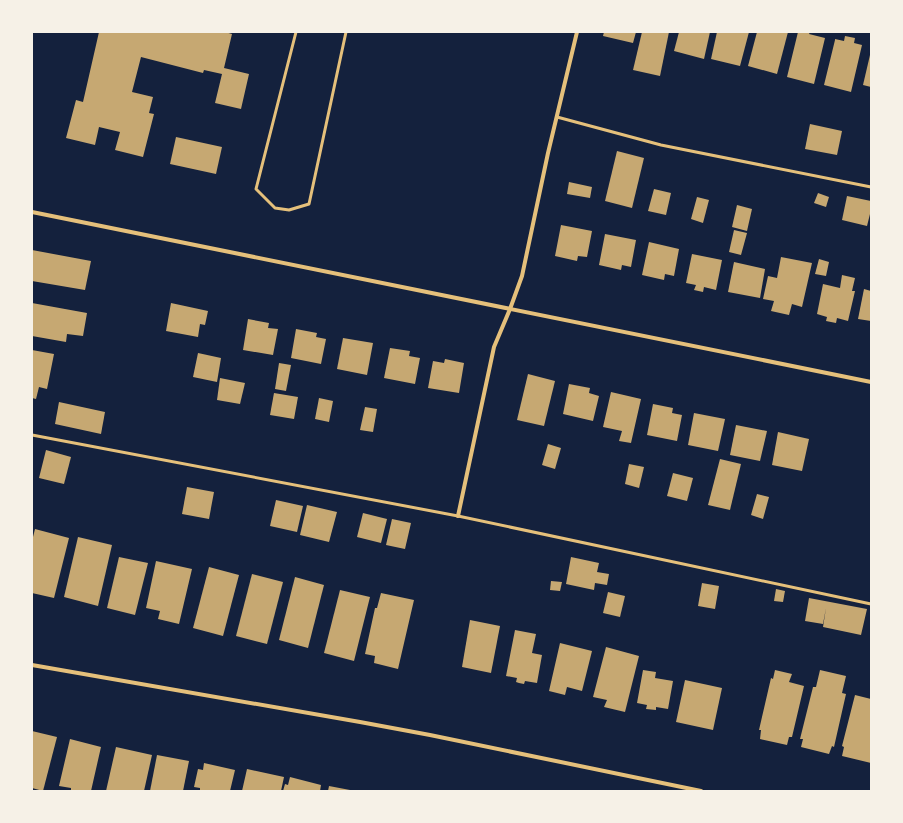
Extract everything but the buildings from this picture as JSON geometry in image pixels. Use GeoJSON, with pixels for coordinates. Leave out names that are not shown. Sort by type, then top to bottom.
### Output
{"type":"FeatureCollection","features":[{"type":"Feature","properties":{"kind":"street"},"geometry":{"type":"LineString","coordinates":[[458,516],[494,347],[522,276],[577,32]]}},
{"type":"Feature","properties":{"kind":"street"},"geometry":{"type":"LineString","coordinates":[[32,212],[871,382]]}},
{"type":"Feature","properties":{"kind":"street"},"geometry":{"type":"LineString","coordinates":[[32,665],[422,733],[701,791]]}},
{"type":"Feature","properties":{"kind":"lane"},"geometry":{"type":"LineString","coordinates":[[296,32],[256,189],[275,208],[289,210],[309,204],[346,32]]}},
{"type":"Feature","properties":{"kind":"lane"},"geometry":{"type":"LineString","coordinates":[[557,117],[661,145],[871,187]]}},
{"type":"Feature","properties":{"kind":"lane"},"geometry":{"type":"LineString","coordinates":[[32,435],[458,516],[871,604]]}}]}
